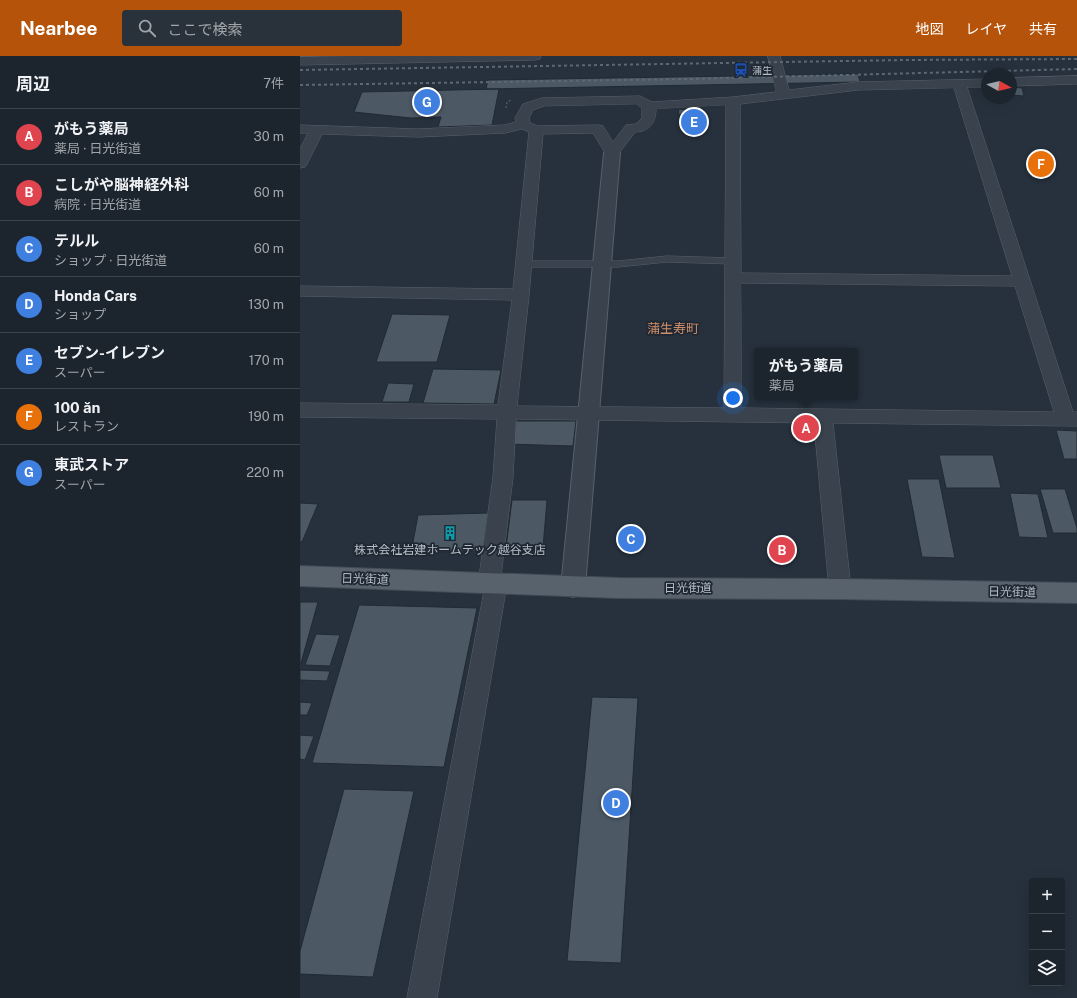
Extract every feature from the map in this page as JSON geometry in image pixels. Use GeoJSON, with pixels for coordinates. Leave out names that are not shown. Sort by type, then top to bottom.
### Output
{"type":"FeatureCollection","features":[{"type":"Feature","properties":{"kind":"main road","name":"日光街道"},"geometry":{"type":"LineString","coordinates":[[300,576],[618,588],[840,589],[1077,593]]}},
{"type":"Feature","properties":{"kind":"street"},"geometry":{"type":"LineString","coordinates":[[300,61],[338,58],[535,56]]}},
{"type":"Feature","properties":{"kind":"street"},"geometry":{"type":"LineString","coordinates":[[774,56],[784,95]]}},
{"type":"Feature","properties":{"kind":"street"},"geometry":{"type":"LineString","coordinates":[[1017,82],[1077,80]]}},
{"type":"Feature","properties":{"kind":"street"},"geometry":{"type":"LineString","coordinates":[[422,998],[492,584],[503,477],[507,413],[524,264],[530,127],[522,118],[528,106],[542,102],[640,100],[649,106],[733,101],[858,86],[981,83]]}},
{"type":"Feature","properties":{"kind":"street"},"geometry":{"type":"LineString","coordinates":[[300,410],[1071,419],[1022,281],[960,84]]}},
{"type":"Feature","properties":{"kind":"street"},"geometry":{"type":"LineString","coordinates":[[733,101],[733,414]]}},
{"type":"Feature","properties":{"kind":"street"},"geometry":{"type":"LineString","coordinates":[[300,129],[418,133],[530,127],[598,129],[640,128],[649,119],[649,106]]}},
{"type":"Feature","properties":{"kind":"street"},"geometry":{"type":"LineString","coordinates":[[573,587],[612,153],[631,128]]}},
{"type":"Feature","properties":{"kind":"street"},"geometry":{"type":"LineString","coordinates":[[300,164],[317,129]]}},
{"type":"Feature","properties":{"kind":"street"},"geometry":{"type":"LineString","coordinates":[[598,129],[612,153]]}},
{"type":"Feature","properties":{"kind":"street"},"geometry":{"type":"LineString","coordinates":[[733,278],[1022,281]]}},
{"type":"Feature","properties":{"kind":"street"},"geometry":{"type":"LineString","coordinates":[[300,291],[521,295]]}},
{"type":"Feature","properties":{"kind":"street"},"geometry":{"type":"LineString","coordinates":[[823,416],[840,589]]}},
{"type":"Feature","properties":{"kind":"lane"},"geometry":{"type":"LineString","coordinates":[[524,264],[603,264],[667,259],[733,261]]}},
{"type":"Feature","properties":{"kind":"building"},"geometry":{"type":"Polygon","coordinates":[[[858,74],[860,82],[486,89],[488,80],[858,74]]]}},
{"type":"Feature","properties":{"kind":"building"},"geometry":{"type":"Polygon","coordinates":[[[1017,88],[1022,88],[1024,96],[1017,95],[1017,88]]]}},
{"type":"Feature","properties":{"kind":"building"},"geometry":{"type":"Polygon","coordinates":[[[499,89],[492,125],[438,127],[441,117],[411,118],[354,112],[362,92],[499,89]]]}},
{"type":"Feature","properties":{"kind":"building"},"geometry":{"type":"Polygon","coordinates":[[[679,109],[687,110],[686,115],[678,114],[679,109]]]}},
{"type":"Feature","properties":{"kind":"building"},"geometry":{"type":"Polygon","coordinates":[[[392,314],[450,315],[437,362],[376,362],[392,314]]]}},
{"type":"Feature","properties":{"kind":"building"},"geometry":{"type":"Polygon","coordinates":[[[433,369],[501,370],[494,404],[423,403],[433,369]]]}},
{"type":"Feature","properties":{"kind":"building"},"geometry":{"type":"Polygon","coordinates":[[[388,383],[414,384],[409,402],[382,402],[388,383]]]}},
{"type":"Feature","properties":{"kind":"building"},"geometry":{"type":"Polygon","coordinates":[[[511,421],[576,421],[573,446],[507,444],[511,421]]]}},
{"type":"Feature","properties":{"kind":"building"},"geometry":{"type":"Polygon","coordinates":[[[1056,430],[1077,431],[1077,459],[1064,459],[1056,430]]]}},
{"type":"Feature","properties":{"kind":"building"},"geometry":{"type":"Polygon","coordinates":[[[939,455],[993,455],[1001,488],[946,488],[939,455]]]}},
{"type":"Feature","properties":{"kind":"building"},"geometry":{"type":"Polygon","coordinates":[[[907,479],[939,479],[955,558],[922,557],[907,479]]]}},
{"type":"Feature","properties":{"kind":"building"},"geometry":{"type":"Polygon","coordinates":[[[1040,489],[1065,489],[1077,528],[1077,533],[1053,533],[1040,489]]]}},
{"type":"Feature","properties":{"kind":"building"},"geometry":{"type":"Polygon","coordinates":[[[1010,493],[1038,494],[1048,538],[1019,537],[1010,493]]]}},
{"type":"Feature","properties":{"kind":"building"},"geometry":{"type":"Polygon","coordinates":[[[512,500],[547,500],[543,548],[506,548],[512,500]]]}},
{"type":"Feature","properties":{"kind":"building"},"geometry":{"type":"Polygon","coordinates":[[[300,503],[318,504],[302,542],[300,542],[300,503]]]}},
{"type":"Feature","properties":{"kind":"building","name":"株式会社岩建ホームテック越谷支店"},"geometry":{"type":"Polygon","coordinates":[[[488,513],[483,551],[411,553],[418,515],[488,513]]]}},
{"type":"Feature","properties":{"kind":"building"},"geometry":{"type":"Polygon","coordinates":[[[300,602],[318,602],[301,663],[300,663],[300,602]]]}},
{"type":"Feature","properties":{"kind":"building"},"geometry":{"type":"Polygon","coordinates":[[[359,605],[477,608],[444,767],[312,763],[359,605]]]}},
{"type":"Feature","properties":{"kind":"building"},"geometry":{"type":"Polygon","coordinates":[[[316,634],[340,635],[330,666],[305,665],[316,634]]]}},
{"type":"Feature","properties":{"kind":"building"},"geometry":{"type":"Polygon","coordinates":[[[300,670],[330,671],[327,681],[300,680],[300,670]]]}},
{"type":"Feature","properties":{"kind":"building"},"geometry":{"type":"Polygon","coordinates":[[[592,697],[638,698],[621,963],[567,961],[592,697]]]}},
{"type":"Feature","properties":{"kind":"building"},"geometry":{"type":"Polygon","coordinates":[[[300,702],[312,703],[307,715],[300,715],[300,702]]]}},
{"type":"Feature","properties":{"kind":"building"},"geometry":{"type":"Polygon","coordinates":[[[300,735],[314,736],[305,760],[300,759],[300,735]]]}},
{"type":"Feature","properties":{"kind":"building"},"geometry":{"type":"Polygon","coordinates":[[[344,789],[414,791],[373,977],[300,974],[300,951],[344,789]]]}},
{"type":"Feature","properties":{"kind":"railway"},"geometry":{"type":"LineString","coordinates":[[300,70],[905,60],[1077,59]]}},
{"type":"Feature","properties":{"kind":"railway"},"geometry":{"type":"LineString","coordinates":[[300,85],[689,79],[1077,69]]}},
{"type":"Feature","properties":{"kind":"place","name":"蒲生"},"geometry":{"type":"Point","coordinates":[741,70]}},
{"type":"Feature","properties":{"kind":"place","name":"東武ストア"},"geometry":{"type":"Point","coordinates":[427,102]}},
{"type":"Feature","properties":{"kind":"place","name":"セブン-イレブン"},"geometry":{"type":"Point","coordinates":[694,122]}},
{"type":"Feature","properties":{"kind":"place","name":"100 ăn"},"geometry":{"type":"Point","coordinates":[1041,164]}},
{"type":"Feature","properties":{"kind":"place","name":"がもう薬局"},"geometry":{"type":"Point","coordinates":[806,428]}},
{"type":"Feature","properties":{"kind":"place","name":"株式会社岩建ホームテック越谷支店"},"geometry":{"type":"Point","coordinates":[450,533]}},
{"type":"Feature","properties":{"kind":"place","name":"テルル"},"geometry":{"type":"Point","coordinates":[631,539]}},
{"type":"Feature","properties":{"kind":"place","name":"こしがや脳神経外科"},"geometry":{"type":"Point","coordinates":[782,550]}},
{"type":"Feature","properties":{"kind":"place","name":"Honda Cars"},"geometry":{"type":"Point","coordinates":[616,803]}},
{"type":"Feature","properties":{"kind":"district","name":"蒲生寿町"},"geometry":{"type":"Point","coordinates":[673,328]}}]}
